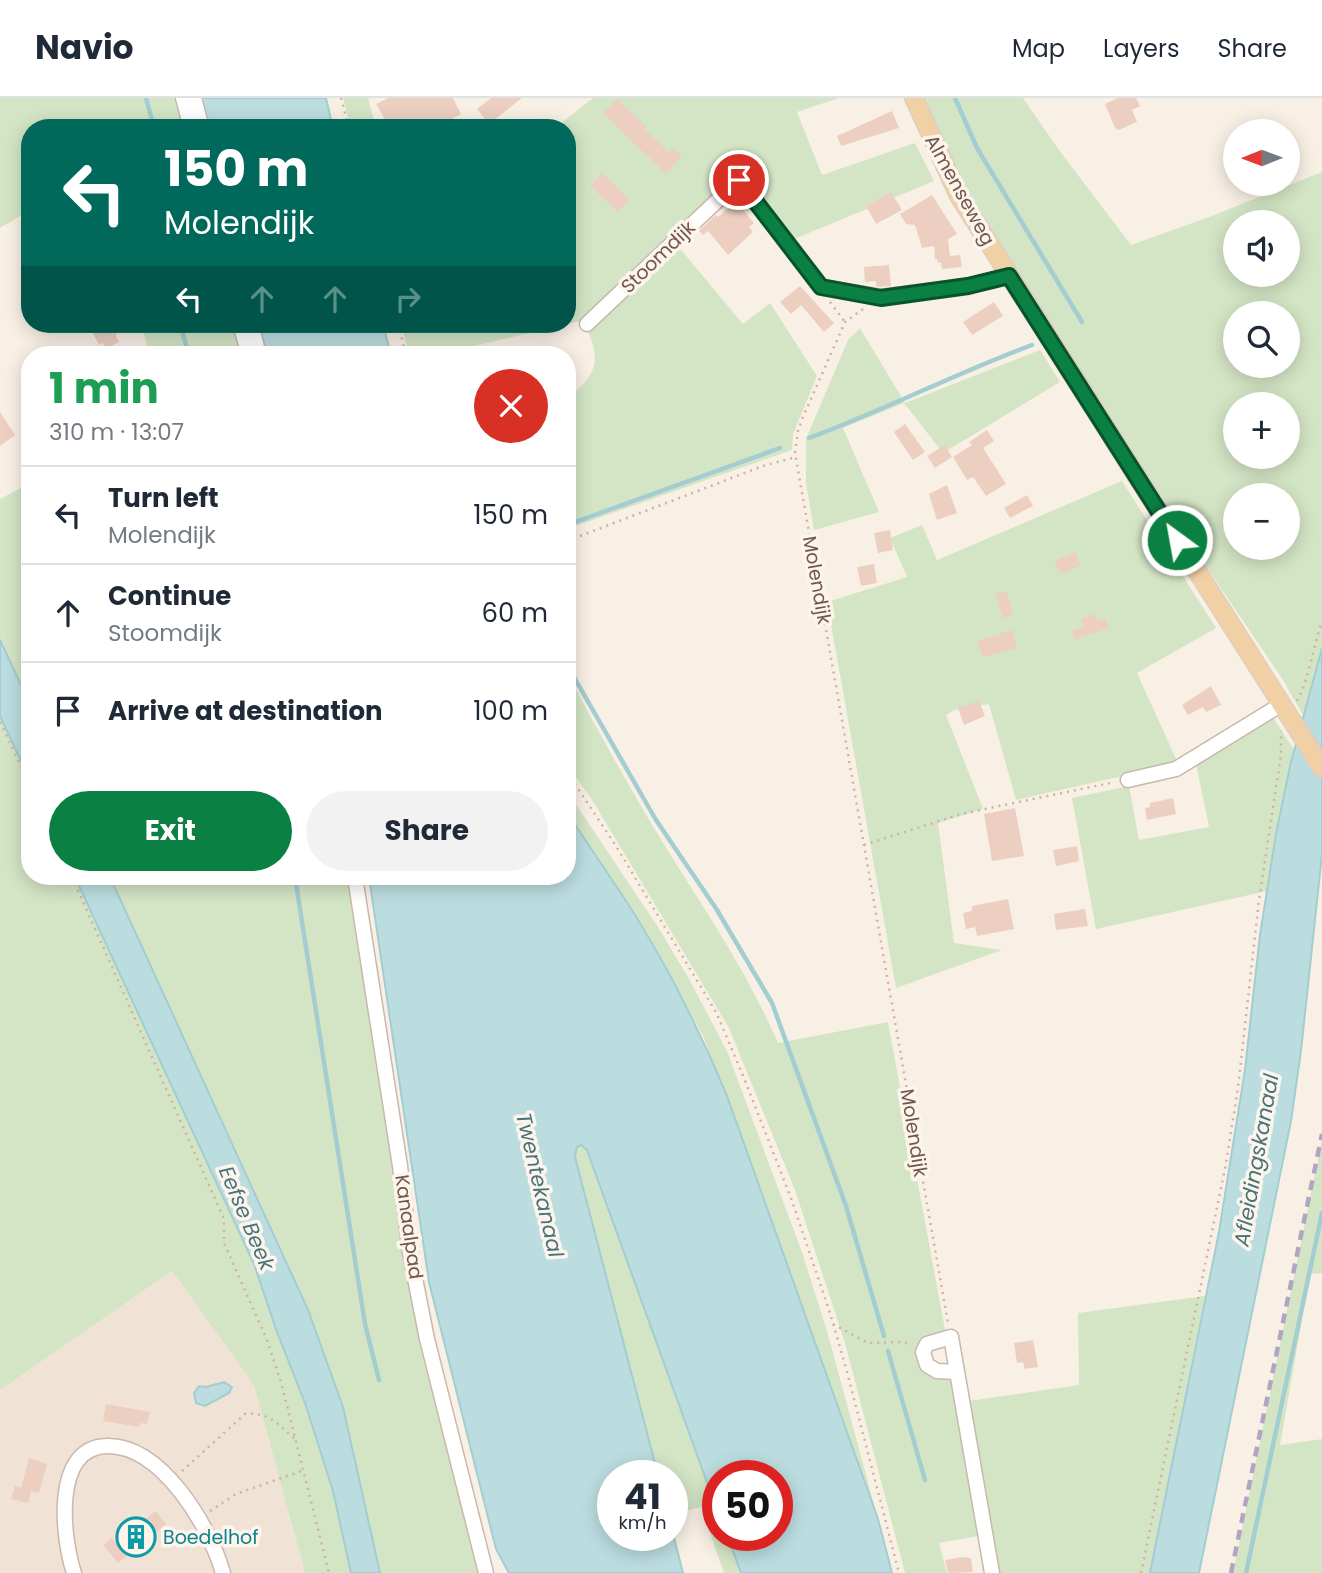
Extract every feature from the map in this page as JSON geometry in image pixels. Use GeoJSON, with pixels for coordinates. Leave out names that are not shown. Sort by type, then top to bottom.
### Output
{"type":"FeatureCollection","features":[{"type":"Feature","properties":{"kind":"main road","name":"Almenseweg"},"geometry":{"type":"LineString","coordinates":[[914,98],[959,195],[1322,768]]}},
{"type":"Feature","properties":{"kind":"street"},"geometry":{"type":"LineString","coordinates":[[183,98],[189,119]]}},
{"type":"Feature","properties":{"kind":"street"},"geometry":{"type":"LineString","coordinates":[[194,98],[200,119]]}},
{"type":"Feature","properties":{"kind":"street","name":"Stoomdijk"},"geometry":{"type":"LineString","coordinates":[[587,324],[739,180],[821,287]]}},
{"type":"Feature","properties":{"kind":"street"},"geometry":{"type":"LineString","coordinates":[[821,287],[881,298],[958,288],[1009,276]]}},
{"type":"Feature","properties":{"kind":"street"},"geometry":{"type":"LineString","coordinates":[[1128,780],[1176,769],[1288,714]]}},
{"type":"Feature","properties":{"kind":"street","name":"Kanaalpad"},"geometry":{"type":"LineString","coordinates":[[356,885],[400,1166],[410,1253],[427,1339],[486,1573]]}},
{"type":"Feature","properties":{"kind":"street"},"geometry":{"type":"LineString","coordinates":[[957,1372],[931,1369],[925,1361],[925,1347],[932,1341],[951,1337],[992,1573]]}},
{"type":"Feature","properties":{"kind":"street"},"geometry":{"type":"LineString","coordinates":[[74,1573],[68,1555],[66,1486],[79,1461],[88,1452],[109,1446],[153,1463],[170,1479],[209,1535],[223,1573]]}},
{"type":"Feature","properties":{"kind":"path"},"geometry":{"type":"LineString","coordinates":[[341,98],[347,119]]}},
{"type":"Feature","properties":{"kind":"path"},"geometry":{"type":"LineString","coordinates":[[821,287],[845,322],[881,298]]}},
{"type":"Feature","properties":{"kind":"path","name":"Molendijk"},"geometry":{"type":"LineString","coordinates":[[845,322],[798,431],[796,457],[951,1337]]}},
{"type":"Feature","properties":{"kind":"path"},"geometry":{"type":"LineString","coordinates":[[576,538],[731,478],[796,457]]}},
{"type":"Feature","properties":{"kind":"path"},"geometry":{"type":"LineString","coordinates":[[1141,1573],[1224,1170],[1238,1088],[1259,900],[1281,755],[1281,721],[1303,691],[1322,622]]}},
{"type":"Feature","properties":{"kind":"path"},"geometry":{"type":"LineString","coordinates":[[0,722],[21,766]]}},
{"type":"Feature","properties":{"kind":"path"},"geometry":{"type":"LineString","coordinates":[[864,845],[961,814],[1128,780]]}},
{"type":"Feature","properties":{"kind":"path"},"geometry":{"type":"LineString","coordinates":[[576,786],[616,846],[716,1012],[791,1198],[833,1324],[899,1573]]}},
{"type":"Feature","properties":{"kind":"path"},"geometry":{"type":"LineString","coordinates":[[76,885],[224,1219],[224,1242],[267,1340],[298,1442],[329,1573]]}},
{"type":"Feature","properties":{"kind":"path"},"geometry":{"type":"LineString","coordinates":[[833,1324],[868,1343],[904,1342],[923,1352]]}},
{"type":"Feature","properties":{"kind":"path"},"geometry":{"type":"LineString","coordinates":[[170,1479],[245,1414],[256,1413],[271,1417],[298,1442]]}},
{"type":"Feature","properties":{"kind":"path"},"geometry":{"type":"LineString","coordinates":[[199,1520],[236,1494],[277,1482],[304,1470]]}},
{"type":"Feature","properties":{"kind":"shaded area"},"geometry":{"type":"Polygon","coordinates":[[[172,1271],[254,1385],[305,1573],[0,1573],[0,1390],[172,1271]]]}},
{"type":"Feature","properties":{"kind":"green space"},"geometry":{"type":"Polygon","coordinates":[[[0,98],[178,98],[184,119],[21,119],[21,215],[0,228],[0,98]]]}},
{"type":"Feature","properties":{"kind":"green space"},"geometry":{"type":"Polygon","coordinates":[[[343,98],[368,98],[374,119],[349,119],[343,98]]]}},
{"type":"Feature","properties":{"kind":"green space"},"geometry":{"type":"Polygon","coordinates":[[[593,98],[839,98],[797,112],[822,175],[915,143],[934,181],[792,240],[738,174],[584,324],[581,321],[576,322],[576,119],[566,119],[593,98]]]}},
{"type":"Feature","properties":{"kind":"green space"},"geometry":{"type":"Polygon","coordinates":[[[921,98],[1023,98],[1131,245],[1223,211],[1223,287],[1300,287],[1300,210],[1227,210],[1262,196],[1300,196],[1300,181],[1322,172],[1322,648],[1304,717],[1283,680],[1139,467],[971,200],[921,98]]]}},
{"type":"Feature","properties":{"kind":"green space"},"geometry":{"type":"Polygon","coordinates":[[[677,245],[743,324],[770,303],[817,376],[793,434],[792,450],[576,526],[576,390],[589,377],[595,362],[588,332],[677,245]]]}},
{"type":"Feature","properties":{"kind":"green space"},"geometry":{"type":"Polygon","coordinates":[[[860,328],[905,403],[1040,350],[1060,382],[943,453],[904,403],[843,428],[879,512],[814,530],[806,483],[806,439],[848,340],[860,328]]]}},
{"type":"Feature","properties":{"kind":"green space"},"geometry":{"type":"Polygon","coordinates":[[[144,333],[239,333],[243,346],[146,346],[144,333]]]}},
{"type":"Feature","properties":{"kind":"green space"},"geometry":{"type":"Polygon","coordinates":[[[403,333],[529,333],[474,346],[407,346],[403,333]]]}},
{"type":"Feature","properties":{"kind":"green space"},"geometry":{"type":"Polygon","coordinates":[[[1122,481],[1216,628],[1137,673],[1177,761],[1158,768],[1016,800],[989,704],[954,710],[946,715],[983,809],[938,823],[954,943],[1002,950],[896,988],[827,602],[907,577],[890,538],[922,525],[937,560],[1122,481]]]}},
{"type":"Feature","properties":{"kind":"green space"},"geometry":{"type":"Polygon","coordinates":[[[21,488],[21,685],[0,640],[0,499],[21,488]]]}},
{"type":"Feature","properties":{"kind":"green space"},"geometry":{"type":"Polygon","coordinates":[[[576,690],[643,809],[741,970],[778,1043],[888,1022],[946,1335],[920,1349],[957,1392],[978,1536],[939,1543],[947,1573],[905,1573],[845,1343],[795,1190],[729,1028],[576,777],[576,690]]]}},
{"type":"Feature","properties":{"kind":"green space"},"geometry":{"type":"Polygon","coordinates":[[[0,716],[21,761],[21,885],[79,885],[254,1264],[305,1403],[333,1491],[351,1573],[305,1573],[254,1385],[172,1271],[0,1390],[0,716]]]}},
{"type":"Feature","properties":{"kind":"green space"},"geometry":{"type":"Polygon","coordinates":[[[1274,719],[1294,750],[1267,891],[1096,929],[1072,798],[1129,786],[1139,840],[1209,827],[1196,764],[1264,720],[1274,719]]]}},
{"type":"Feature","properties":{"kind":"green space"},"geometry":{"type":"Polygon","coordinates":[[[576,804],[658,927],[727,1051],[803,1255],[827,1331],[878,1519],[703,1036],[634,914],[576,826],[576,804]]]}},
{"type":"Feature","properties":{"kind":"green space"},"geometry":{"type":"Polygon","coordinates":[[[114,885],[351,885],[398,1205],[482,1573],[380,1573],[343,1407],[308,1310],[114,885]]]}},
{"type":"Feature","properties":{"kind":"green space"},"geometry":{"type":"Polygon","coordinates":[[[1322,1140],[1322,1273],[1310,1274],[1280,1445],[1322,1439],[1322,1573],[1233,1573],[1322,1140]]]}},
{"type":"Feature","properties":{"kind":"green space"},"geometry":{"type":"Polygon","coordinates":[[[581,1144],[587,1150],[702,1468],[702,1510],[701,1507],[688,1510],[688,1460],[654,1460],[575,1157],[577,1147],[581,1144]]]}},
{"type":"Feature","properties":{"kind":"green space"},"geometry":{"type":"Polygon","coordinates":[[[1205,1296],[1150,1573],[998,1573],[969,1401],[1079,1385],[1078,1313],[1205,1296]]]}},
{"type":"Feature","properties":{"kind":"green space"},"geometry":{"type":"Polygon","coordinates":[[[716,1551],[733,1551],[741,1573],[724,1573],[716,1551]]]}},
{"type":"Feature","properties":{"kind":"water"},"geometry":{"type":"Polygon","coordinates":[[[201,98],[326,98],[331,119],[207,119],[201,98]]]}},
{"type":"Feature","properties":{"kind":"water"},"geometry":{"type":"Polygon","coordinates":[[[261,333],[385,333],[389,346],[265,346],[261,333]]]}},
{"type":"Feature","properties":{"kind":"water"},"geometry":{"type":"Polygon","coordinates":[[[0,640],[21,685],[21,761],[0,716],[0,640]]]}},
{"type":"Feature","properties":{"kind":"water","name":"Afleidingskanaal"},"geometry":{"type":"Polygon","coordinates":[[[1322,648],[1322,854],[1291,1121],[1199,1573],[1150,1573],[1219,1232],[1245,1070],[1260,935],[1276,834],[1290,766],[1322,648]]]}},
{"type":"Feature","properties":{"kind":"water","name":"Twentekanaal"},"geometry":{"type":"Polygon","coordinates":[[[576,826],[661,959],[727,1096],[878,1519],[892,1573],[741,1573],[733,1551],[793,1551],[793,1460],[702,1460],[702,1468],[587,1150],[581,1145],[577,1147],[575,1157],[654,1460],[597,1460],[597,1551],[677,1551],[683,1573],[509,1573],[496,1549],[429,1282],[370,885],[576,885],[576,826]]]}},
{"type":"Feature","properties":{"kind":"water","name":"Eefse Beek"},"geometry":{"type":"Polygon","coordinates":[[[79,885],[114,885],[308,1310],[343,1407],[380,1573],[351,1573],[333,1491],[305,1403],[254,1264],[79,885]]]}},
{"type":"Feature","properties":{"kind":"water"},"geometry":{"type":"Polygon","coordinates":[[[224,1382],[232,1387],[229,1393],[205,1406],[196,1403],[194,1393],[199,1386],[224,1382]]]}},
{"type":"Feature","properties":{"kind":"building"},"geometry":{"type":"Polygon","coordinates":[[[388,98],[453,98],[461,114],[452,119],[385,119],[376,104],[388,98]]]}},
{"type":"Feature","properties":{"kind":"building"},"geometry":{"type":"Polygon","coordinates":[[[491,98],[522,98],[495,119],[485,119],[477,109],[491,98]]]}},
{"type":"Feature","properties":{"kind":"building"},"geometry":{"type":"Polygon","coordinates":[[[1118,98],[1136,98],[1140,106],[1132,110],[1137,122],[1119,130],[1115,128],[1105,104],[1118,98]]]}},
{"type":"Feature","properties":{"kind":"building"},"geometry":{"type":"Polygon","coordinates":[[[617,99],[669,152],[673,148],[682,156],[666,174],[603,113],[617,99]]]}},
{"type":"Feature","properties":{"kind":"building"},"geometry":{"type":"Polygon","coordinates":[[[892,111],[899,128],[841,146],[837,136],[892,111]]]}},
{"type":"Feature","properties":{"kind":"building"},"geometry":{"type":"Polygon","coordinates":[[[602,173],[630,200],[618,212],[590,186],[602,173]]]}},
{"type":"Feature","properties":{"kind":"building"},"geometry":{"type":"Polygon","coordinates":[[[891,192],[902,210],[876,224],[866,206],[891,192]]]}},
{"type":"Feature","properties":{"kind":"building"},"geometry":{"type":"Polygon","coordinates":[[[932,195],[957,234],[948,239],[950,256],[960,255],[962,267],[942,269],[941,262],[938,263],[935,259],[934,246],[922,248],[915,225],[906,224],[900,214],[932,195]]]}},
{"type":"Feature","properties":{"kind":"building"},"geometry":{"type":"Polygon","coordinates":[[[738,204],[754,223],[749,227],[753,232],[728,255],[708,231],[703,235],[699,231],[716,215],[718,217],[731,206],[733,208],[738,204]]]}},
{"type":"Feature","properties":{"kind":"building"},"geometry":{"type":"Polygon","coordinates":[[[889,265],[891,286],[879,287],[876,286],[876,281],[865,282],[864,267],[889,265]]]}},
{"type":"Feature","properties":{"kind":"building"},"geometry":{"type":"Polygon","coordinates":[[[800,286],[834,323],[824,332],[801,305],[791,314],[780,302],[800,286]]]}},
{"type":"Feature","properties":{"kind":"building"},"geometry":{"type":"Polygon","coordinates":[[[994,302],[1003,316],[972,335],[963,322],[994,302]]]}},
{"type":"Feature","properties":{"kind":"building"},"geometry":{"type":"Polygon","coordinates":[[[93,333],[117,333],[119,342],[112,346],[104,346],[103,343],[99,345],[93,333]]]}},
{"type":"Feature","properties":{"kind":"building"},"geometry":{"type":"Polygon","coordinates":[[[0,412],[15,435],[0,446],[0,412]]]}},
{"type":"Feature","properties":{"kind":"building"},"geometry":{"type":"Polygon","coordinates":[[[905,424],[925,452],[913,460],[894,432],[905,424]]]}},
{"type":"Feature","properties":{"kind":"building"},"geometry":{"type":"Polygon","coordinates":[[[987,430],[994,441],[983,448],[1006,484],[986,496],[973,477],[967,480],[953,457],[972,445],[969,442],[987,430]]]}},
{"type":"Feature","properties":{"kind":"building"},"geometry":{"type":"Polygon","coordinates":[[[945,445],[952,457],[935,468],[927,456],[945,445]]]}},
{"type":"Feature","properties":{"kind":"building"},"geometry":{"type":"Polygon","coordinates":[[[947,485],[957,513],[937,520],[929,494],[947,485]]]}},
{"type":"Feature","properties":{"kind":"building"},"geometry":{"type":"Polygon","coordinates":[[[1027,495],[1033,506],[1010,518],[1004,508],[1027,495]]]}},
{"type":"Feature","properties":{"kind":"building"},"geometry":{"type":"Polygon","coordinates":[[[890,530],[893,550],[878,553],[874,533],[890,530]]]}},
{"type":"Feature","properties":{"kind":"building"},"geometry":{"type":"Polygon","coordinates":[[[1075,552],[1081,565],[1061,574],[1054,561],[1075,552]]]}},
{"type":"Feature","properties":{"kind":"building"},"geometry":{"type":"Polygon","coordinates":[[[874,564],[877,583],[861,586],[857,567],[874,564]]]}},
{"type":"Feature","properties":{"kind":"building"},"geometry":{"type":"Polygon","coordinates":[[[1006,591],[1014,614],[1003,618],[995,594],[1006,591]]]}},
{"type":"Feature","properties":{"kind":"building"},"geometry":{"type":"Polygon","coordinates":[[[1095,614],[1098,621],[1106,619],[1109,628],[1075,640],[1072,631],[1084,626],[1081,619],[1095,614]]]}},
{"type":"Feature","properties":{"kind":"building"},"geometry":{"type":"Polygon","coordinates":[[[1012,630],[1017,648],[983,657],[977,641],[1012,630]]]}},
{"type":"Feature","properties":{"kind":"building"},"geometry":{"type":"Polygon","coordinates":[[[1211,686],[1221,705],[1206,712],[1203,707],[1188,715],[1182,705],[1211,686]]]}},
{"type":"Feature","properties":{"kind":"building"},"geometry":{"type":"Polygon","coordinates":[[[979,701],[985,716],[964,725],[958,708],[979,701]]]}},
{"type":"Feature","properties":{"kind":"building"},"geometry":{"type":"Polygon","coordinates":[[[1173,798],[1176,814],[1147,820],[1145,808],[1150,807],[1150,803],[1173,798]]]}},
{"type":"Feature","properties":{"kind":"building"},"geometry":{"type":"Polygon","coordinates":[[[1015,808],[1024,856],[992,861],[984,814],[1015,808]]]}},
{"type":"Feature","properties":{"kind":"building"},"geometry":{"type":"Polygon","coordinates":[[[1077,846],[1079,861],[1056,866],[1053,850],[1077,846]]]}},
{"type":"Feature","properties":{"kind":"building"},"geometry":{"type":"Polygon","coordinates":[[[1008,899],[1014,929],[977,936],[975,927],[966,929],[963,913],[972,911],[972,906],[1008,899]]]}},
{"type":"Feature","properties":{"kind":"building"},"geometry":{"type":"Polygon","coordinates":[[[1085,909],[1088,926],[1056,930],[1054,914],[1085,909]]]}},
{"type":"Feature","properties":{"kind":"building"},"geometry":{"type":"Polygon","coordinates":[[[1033,1340],[1038,1367],[1025,1369],[1023,1362],[1017,1363],[1014,1343],[1033,1340]]]}},
{"type":"Feature","properties":{"kind":"building"},"geometry":{"type":"Polygon","coordinates":[[[106,1404],[150,1412],[147,1424],[140,1423],[139,1427],[103,1421],[106,1404]]]}},
{"type":"Feature","properties":{"kind":"building"},"geometry":{"type":"Polygon","coordinates":[[[29,1458],[47,1464],[39,1493],[31,1491],[28,1503],[11,1499],[15,1486],[21,1488],[29,1458]]]}},
{"type":"Feature","properties":{"kind":"building","name":"Boedelhof"},"geometry":{"type":"Polygon","coordinates":[[[156,1511],[166,1524],[118,1563],[103,1545],[112,1538],[116,1542],[156,1511]]]}},
{"type":"Feature","properties":{"kind":"building"},"geometry":{"type":"Polygon","coordinates":[[[971,1558],[973,1572],[948,1573],[945,1560],[971,1558]]]}},
{"type":"Feature","properties":{"kind":"waterway"},"geometry":{"type":"LineString","coordinates":[[146,98],[152,119]]}},
{"type":"Feature","properties":{"kind":"waterway"},"geometry":{"type":"LineString","coordinates":[[955,98],[977,148],[1082,322]]}},
{"type":"Feature","properties":{"kind":"waterway"},"geometry":{"type":"LineString","coordinates":[[183,333],[186,346]]}},
{"type":"Feature","properties":{"kind":"waterway"},"geometry":{"type":"LineString","coordinates":[[809,438],[1032,345]]}},
{"type":"Feature","properties":{"kind":"waterway"},"geometry":{"type":"LineString","coordinates":[[576,522],[780,448]]}},
{"type":"Feature","properties":{"kind":"waterway"},"geometry":{"type":"LineString","coordinates":[[576,681],[656,820],[717,910],[772,1003],[846,1206],[884,1336]]}},
{"type":"Feature","properties":{"kind":"waterway"},"geometry":{"type":"LineString","coordinates":[[296,885],[365,1324],[379,1380]]}},
{"type":"Feature","properties":{"kind":"waterway"},"geometry":{"type":"LineString","coordinates":[[1246,1573],[1322,1213]]}},
{"type":"Feature","properties":{"kind":"waterway"},"geometry":{"type":"LineString","coordinates":[[888,1351],[925,1480]]}},
{"type":"Feature","properties":{"kind":"railway"},"geometry":{"type":"LineString","coordinates":[[1231,1573],[1322,1134]]}},
{"type":"Feature","properties":{"kind":"place","name":"Boedelhof"},"geometry":{"type":"Point","coordinates":[136,1537]}},
{"type":"Feature","properties":{"kind":"route"},"geometry":{"type":"LineString","coordinates":[[739,180],[821,287],[881,298],[968,286],[1009,276],[1177,540]]}}]}
